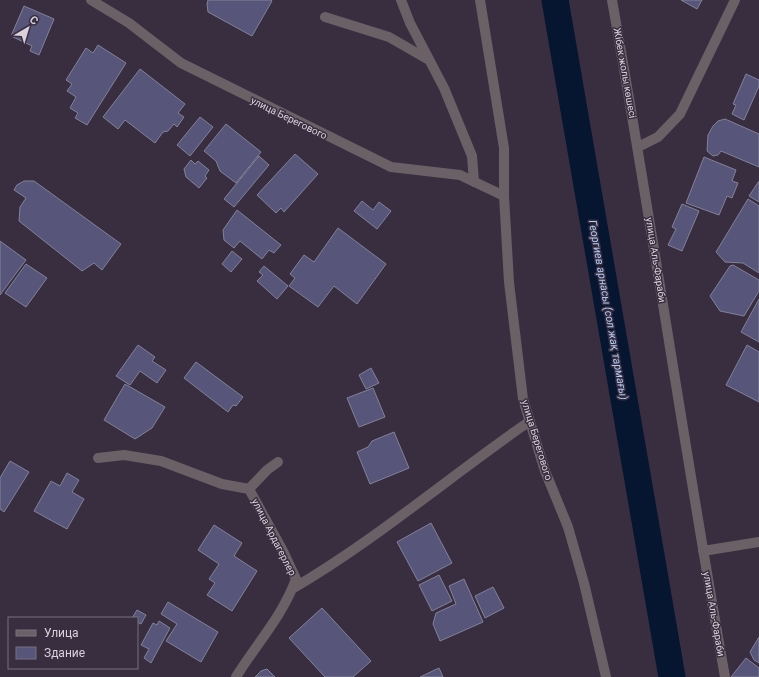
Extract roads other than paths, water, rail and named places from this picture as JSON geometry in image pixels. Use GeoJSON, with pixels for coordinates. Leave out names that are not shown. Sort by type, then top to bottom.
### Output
{"type":"FeatureCollection","features":[{"type":"Feature","properties":{"kind":"street","name":"улица Берегового"},"geometry":{"type":"LineString","coordinates":[[91,0],[129,23],[181,63],[391,167],[460,175],[504,196]]}},
{"type":"Feature","properties":{"kind":"street"},"geometry":{"type":"LineString","coordinates":[[401,0],[410,24],[444,88],[472,156],[474,182]]}},
{"type":"Feature","properties":{"kind":"street","name":"улица Берегового"},"geometry":{"type":"LineString","coordinates":[[480,0],[504,148],[504,196],[510,289],[523,399],[545,471],[568,527],[584,583],[606,677]]}},
{"type":"Feature","properties":{"kind":"street","name":"Жібек жолы көшесі"},"geometry":{"type":"LineString","coordinates":[[612,0],[638,146]]}},
{"type":"Feature","properties":{"kind":"street"},"geometry":{"type":"LineString","coordinates":[[638,146],[658,137],[680,114],[736,0]]}},
{"type":"Feature","properties":{"kind":"street"},"geometry":{"type":"LineString","coordinates":[[325,17],[390,37],[429,60]]}},
{"type":"Feature","properties":{"kind":"street","name":"улица Аль-Фараби"},"geometry":{"type":"LineString","coordinates":[[638,146],[703,551],[725,677]]}},
{"type":"Feature","properties":{"kind":"street"},"geometry":{"type":"LineString","coordinates":[[292,590],[333,565],[487,450],[530,421]]}},
{"type":"Feature","properties":{"kind":"street","name":"улица Ардагерлер"},"geometry":{"type":"LineString","coordinates":[[98,458],[124,455],[161,461],[222,484],[250,489],[296,580],[278,618],[236,677]]}},
{"type":"Feature","properties":{"kind":"street"},"geometry":{"type":"LineString","coordinates":[[250,489],[267,470],[278,462]]}},
{"type":"Feature","properties":{"kind":"street"},"geometry":{"type":"LineString","coordinates":[[703,551],[759,542]]}},
{"type":"Feature","properties":{"kind":"waterway","name":"Георгиев арнасы (сол жақ тармағы)"},"geometry":{"type":"LineString","coordinates":[[555,0],[672,677]]}}]}
